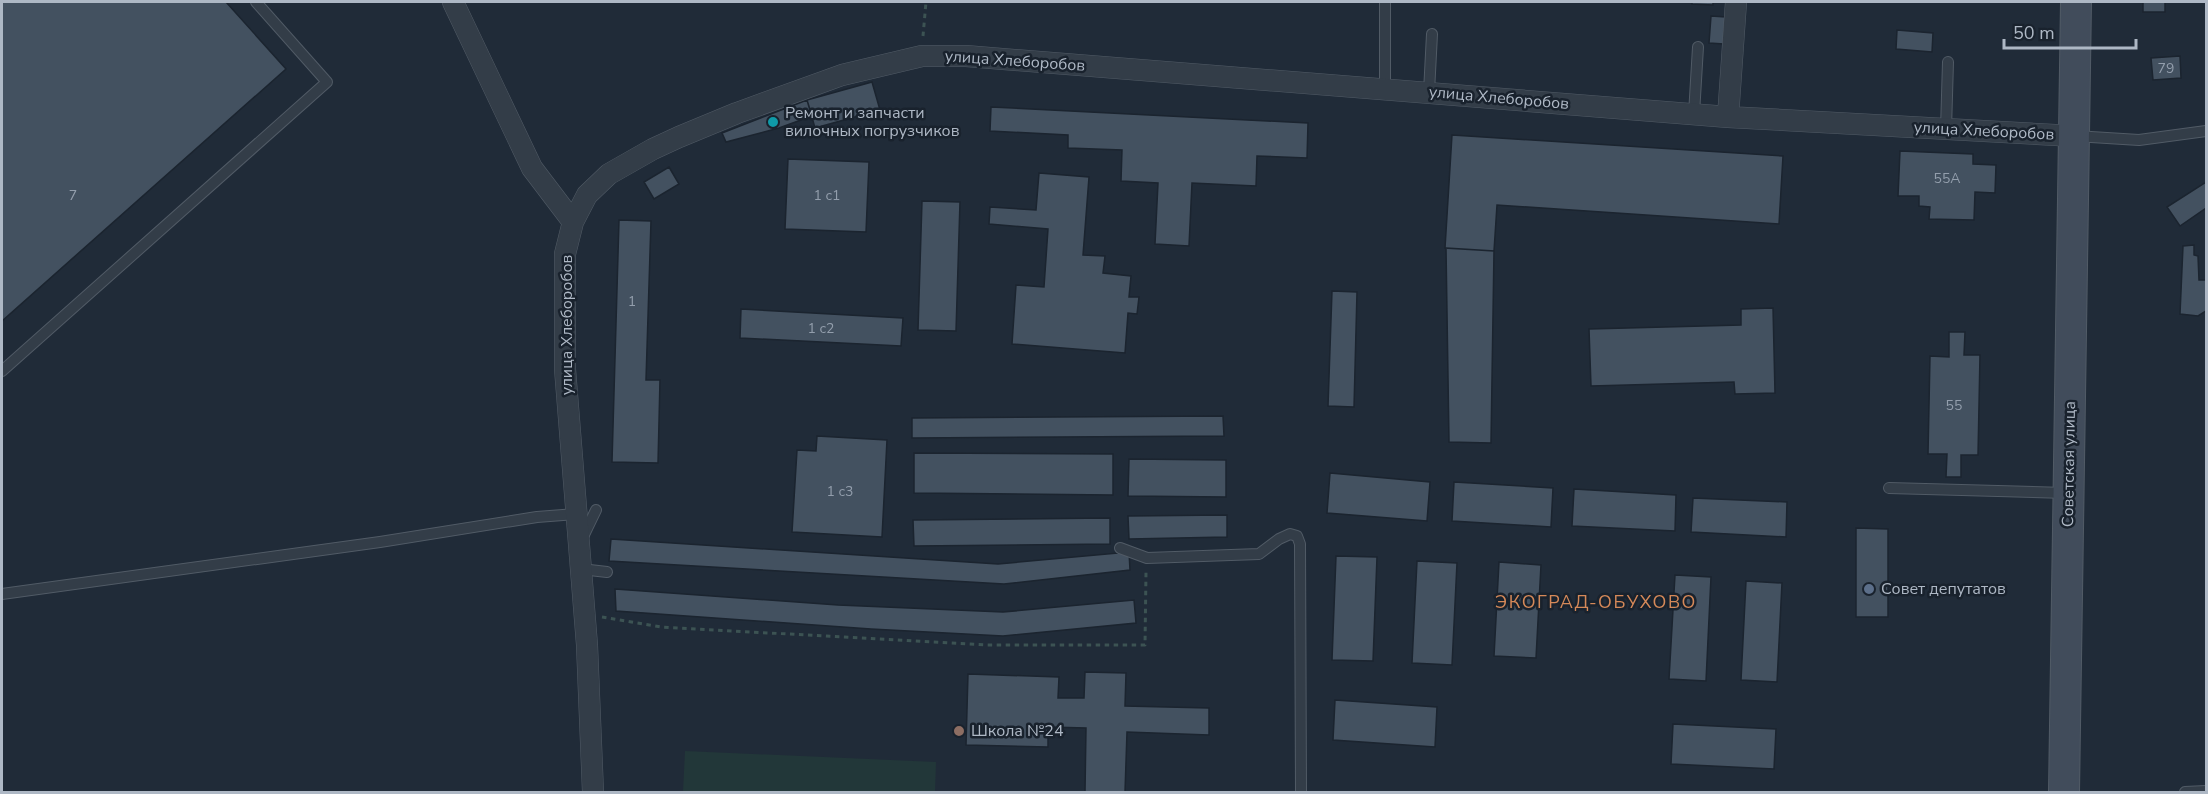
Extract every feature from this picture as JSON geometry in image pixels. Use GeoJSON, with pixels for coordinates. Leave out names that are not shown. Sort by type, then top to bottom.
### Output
{"type":"FeatureCollection","features":[{"type":"Feature","properties":{"kind":"main road","name":"Советская улица"},"geometry":{"type":"LineString","coordinates":[[2064,792],[2076,2]]}},
{"type":"Feature","properties":{"kind":"street"},"geometry":{"type":"LineString","coordinates":[[453,2],[532,168],[573,222]]}},
{"type":"Feature","properties":{"kind":"street"},"geometry":{"type":"LineString","coordinates":[[1728,117],[1736,2]]}},
{"type":"Feature","properties":{"kind":"street","name":"улица Хлеборобов"},"geometry":{"type":"LineString","coordinates":[[593,792],[579,545],[586,512],[565,358],[565,254],[573,222],[587,195],[609,174],[652,149],[737,113],[842,75],[922,56],[966,56],[1728,117],[2074,136]]}},
{"type":"Feature","properties":{"kind":"lane"},"geometry":{"type":"LineString","coordinates":[[2,371],[327,82],[256,2]]}},
{"type":"Feature","properties":{"kind":"lane"},"geometry":{"type":"LineString","coordinates":[[1385,2],[1385,88]]}},
{"type":"Feature","properties":{"kind":"lane"},"geometry":{"type":"LineString","coordinates":[[1429,92],[1432,34]]}},
{"type":"Feature","properties":{"kind":"lane"},"geometry":{"type":"LineString","coordinates":[[1694,114],[1698,47]]}},
{"type":"Feature","properties":{"kind":"lane"},"geometry":{"type":"LineString","coordinates":[[1946,129],[1948,63]]}},
{"type":"Feature","properties":{"kind":"lane"},"geometry":{"type":"LineString","coordinates":[[2074,136],[2139,140],[2206,131]]}},
{"type":"Feature","properties":{"kind":"lane"},"geometry":{"type":"LineString","coordinates":[[1889,488],[2068,493]]}},
{"type":"Feature","properties":{"kind":"lane"},"geometry":{"type":"LineString","coordinates":[[2,594],[380,542],[537,517],[586,512]]}},
{"type":"Feature","properties":{"kind":"lane"},"geometry":{"type":"LineString","coordinates":[[1120,548],[1147,558],[1259,554],[1279,539],[1290,534],[1297,536],[1300,544],[1301,792]]}},
{"type":"Feature","properties":{"kind":"lane"},"geometry":{"type":"LineString","coordinates":[[581,569],[607,572]]}},
{"type":"Feature","properties":{"kind":"lane"},"geometry":{"type":"LineString","coordinates":[[2185,792],[2206,791]]}},
{"type":"Feature","properties":{"kind":"path"},"geometry":{"type":"LineString","coordinates":[[922,56],[926,2]]}},
{"type":"Feature","properties":{"kind":"path"},"geometry":{"type":"LineString","coordinates":[[584,615],[661,627],[987,645],[1145,645],[1147,558]]}},
{"type":"Feature","properties":{"kind":"green space"},"geometry":{"type":"Polygon","coordinates":[[[685,751],[936,762],[935,792],[683,792],[685,751]]]}},
{"type":"Feature","properties":{"kind":"building"},"geometry":{"type":"Polygon","coordinates":[[[2,2],[226,2],[286,69],[2,321],[2,2]]]}},
{"type":"Feature","properties":{"kind":"building"},"geometry":{"type":"Polygon","coordinates":[[[1692,2],[1713,2],[1713,5],[1692,4],[1692,2]]]}},
{"type":"Feature","properties":{"kind":"building"},"geometry":{"type":"Polygon","coordinates":[[[2143,2],[2165,2],[2165,12],[2143,12],[2143,2]]]}},
{"type":"Feature","properties":{"kind":"building"},"geometry":{"type":"Polygon","coordinates":[[[1711,16],[1726,17],[1724,44],[1709,43],[1711,16]]]}},
{"type":"Feature","properties":{"kind":"building"},"geometry":{"type":"Polygon","coordinates":[[[1897,30],[1933,33],[1932,52],[1896,49],[1897,30]]]}},
{"type":"Feature","properties":{"kind":"building"},"geometry":{"type":"Polygon","coordinates":[[[2180,56],[2181,78],[2153,80],[2151,58],[2180,56]]]}},
{"type":"Feature","properties":{"kind":"building"},"geometry":{"type":"Polygon","coordinates":[[[872,82],[880,110],[815,128],[807,100],[872,82]]]}},
{"type":"Feature","properties":{"kind":"building","name":"Ремонт и запчасти вилочных погрузчиков"},"geometry":{"type":"Polygon","coordinates":[[[807,100],[812,116],[779,128],[726,142],[722,133],[807,100]]]}},
{"type":"Feature","properties":{"kind":"building"},"geometry":{"type":"Polygon","coordinates":[[[991,107],[1308,123],[1307,158],[1257,156],[1256,186],[1192,183],[1189,246],[1155,244],[1158,183],[1121,181],[1122,150],[1068,148],[1068,135],[990,131],[991,107]]]}},
{"type":"Feature","properties":{"kind":"building"},"geometry":{"type":"Polygon","coordinates":[[[1452,135],[1783,156],[1779,224],[1497,205],[1494,251],[1445,248],[1452,135]]]}},
{"type":"Feature","properties":{"kind":"building"},"geometry":{"type":"Polygon","coordinates":[[[1900,151],[1973,154],[1973,164],[1996,165],[1995,193],[1975,192],[1974,220],[1929,219],[1930,207],[1919,206],[1919,196],[1898,196],[1900,151]]]}},
{"type":"Feature","properties":{"kind":"building"},"geometry":{"type":"Polygon","coordinates":[[[788,159],[869,162],[866,232],[785,229],[788,159]]]}},
{"type":"Feature","properties":{"kind":"building"},"geometry":{"type":"Polygon","coordinates":[[[669,167],[679,184],[654,199],[644,182],[669,167]]]}},
{"type":"Feature","properties":{"kind":"building"},"geometry":{"type":"Polygon","coordinates":[[[1039,173],[1089,177],[1083,255],[1105,256],[1103,273],[1131,276],[1129,297],[1139,297],[1137,314],[1128,313],[1125,353],[1012,344],[1016,285],[1044,287],[1048,229],[989,224],[990,207],[1036,210],[1039,173]]]}},
{"type":"Feature","properties":{"kind":"building"},"geometry":{"type":"Polygon","coordinates":[[[2206,182],[2206,208],[2180,226],[2167,207],[2206,182]]]}},
{"type":"Feature","properties":{"kind":"building"},"geometry":{"type":"Polygon","coordinates":[[[922,201],[960,202],[956,331],[918,330],[922,201]]]}},
{"type":"Feature","properties":{"kind":"building"},"geometry":{"type":"Polygon","coordinates":[[[619,220],[651,221],[646,380],[660,380],[658,463],[612,462],[619,220]]]}},
{"type":"Feature","properties":{"kind":"building"},"geometry":{"type":"Polygon","coordinates":[[[2194,245],[2194,255],[2198,256],[2199,280],[2206,280],[2206,311],[2198,316],[2180,314],[2183,246],[2194,245]]]}},
{"type":"Feature","properties":{"kind":"building"},"geometry":{"type":"Polygon","coordinates":[[[1446,248],[1494,251],[1491,443],[1449,442],[1446,248]]]}},
{"type":"Feature","properties":{"kind":"building"},"geometry":{"type":"Polygon","coordinates":[[[1332,291],[1357,292],[1354,407],[1328,406],[1332,291]]]}},
{"type":"Feature","properties":{"kind":"building"},"geometry":{"type":"Polygon","coordinates":[[[1773,308],[1775,393],[1735,394],[1734,382],[1591,386],[1589,329],[1741,325],[1741,309],[1773,308]]]}},
{"type":"Feature","properties":{"kind":"building"},"geometry":{"type":"Polygon","coordinates":[[[741,309],[903,318],[901,346],[740,338],[741,309]]]}},
{"type":"Feature","properties":{"kind":"building"},"geometry":{"type":"Polygon","coordinates":[[[1949,332],[1965,332],[1964,355],[1980,355],[1978,455],[1961,455],[1961,477],[1946,477],[1947,454],[1928,454],[1930,356],[1949,357],[1949,332]]]}},
{"type":"Feature","properties":{"kind":"building"},"geometry":{"type":"Polygon","coordinates":[[[1223,416],[1224,436],[912,438],[912,418],[1223,416]]]}},
{"type":"Feature","properties":{"kind":"building"},"geometry":{"type":"Polygon","coordinates":[[[817,436],[887,440],[882,537],[792,532],[797,450],[816,451],[817,436]]]}},
{"type":"Feature","properties":{"kind":"building"},"geometry":{"type":"Polygon","coordinates":[[[914,453],[1113,454],[1113,495],[914,493],[914,453]]]}},
{"type":"Feature","properties":{"kind":"building"},"geometry":{"type":"Polygon","coordinates":[[[1129,459],[1226,460],[1226,497],[1128,496],[1129,459]]]}},
{"type":"Feature","properties":{"kind":"building"},"geometry":{"type":"Polygon","coordinates":[[[1330,473],[1430,482],[1427,521],[1327,513],[1330,473]]]}},
{"type":"Feature","properties":{"kind":"building"},"geometry":{"type":"Polygon","coordinates":[[[1454,482],[1553,488],[1551,527],[1452,521],[1454,482]]]}},
{"type":"Feature","properties":{"kind":"building"},"geometry":{"type":"Polygon","coordinates":[[[1574,489],[1676,495],[1675,531],[1572,526],[1574,489]]]}},
{"type":"Feature","properties":{"kind":"building"},"geometry":{"type":"Polygon","coordinates":[[[1693,498],[1787,502],[1786,537],[1691,532],[1693,498]]]}},
{"type":"Feature","properties":{"kind":"building"},"geometry":{"type":"Polygon","coordinates":[[[1227,515],[1227,537],[1129,539],[1128,516],[1227,515]]]}},
{"type":"Feature","properties":{"kind":"building"},"geometry":{"type":"Polygon","coordinates":[[[1110,518],[1110,544],[914,546],[913,520],[1110,518]]]}},
{"type":"Feature","properties":{"kind":"building"},"geometry":{"type":"Polygon","coordinates":[[[1856,528],[1888,529],[1888,617],[1856,617],[1856,528]]]}},
{"type":"Feature","properties":{"kind":"building"},"geometry":{"type":"Polygon","coordinates":[[[611,539],[998,564],[1129,552],[1130,570],[1004,584],[609,561],[611,539]]]}},
{"type":"Feature","properties":{"kind":"building"},"geometry":{"type":"Polygon","coordinates":[[[1336,556],[1377,557],[1373,661],[1332,660],[1336,556]]]}},
{"type":"Feature","properties":{"kind":"building"},"geometry":{"type":"Polygon","coordinates":[[[1417,561],[1457,563],[1452,665],[1412,663],[1417,561]]]}},
{"type":"Feature","properties":{"kind":"building"},"geometry":{"type":"Polygon","coordinates":[[[1499,562],[1541,565],[1536,658],[1494,656],[1499,562]]]}},
{"type":"Feature","properties":{"kind":"building"},"geometry":{"type":"Polygon","coordinates":[[[1675,575],[1711,577],[1706,681],[1669,679],[1675,575]]]}},
{"type":"Feature","properties":{"kind":"building"},"geometry":{"type":"Polygon","coordinates":[[[1746,581],[1782,583],[1777,682],[1741,680],[1746,581]]]}},
{"type":"Feature","properties":{"kind":"building"},"geometry":{"type":"Polygon","coordinates":[[[615,589],[838,605],[1003,612],[1134,600],[1136,623],[1003,636],[871,629],[616,611],[615,589]]]}},
{"type":"Feature","properties":{"kind":"building"},"geometry":{"type":"Polygon","coordinates":[[[1085,672],[1126,673],[1125,706],[1209,708],[1209,735],[1127,732],[1125,792],[1085,792],[1086,728],[1048,727],[1048,747],[966,745],[968,674],[1059,677],[1058,698],[1084,698],[1085,672]]]}},
{"type":"Feature","properties":{"kind":"building"},"geometry":{"type":"Polygon","coordinates":[[[1335,700],[1437,707],[1435,747],[1333,740],[1335,700]]]}},
{"type":"Feature","properties":{"kind":"building"},"geometry":{"type":"Polygon","coordinates":[[[1673,724],[1776,729],[1774,769],[1671,764],[1673,724]]]}},
{"type":"Feature","properties":{"kind":"place","name":"Ремонт и запчасти вилочных погрузчиков"},"geometry":{"type":"Point","coordinates":[773,122]}},
{"type":"Feature","properties":{"kind":"place","name":"Совет депутатов"},"geometry":{"type":"Point","coordinates":[1869,589]}},
{"type":"Feature","properties":{"kind":"place","name":"Школа №24"},"geometry":{"type":"Point","coordinates":[959,731]}},
{"type":"Feature","properties":{"kind":"district","name":"ЭКОГРАД-ОБУХОВО"},"geometry":{"type":"Point","coordinates":[1596,602]}}]}
